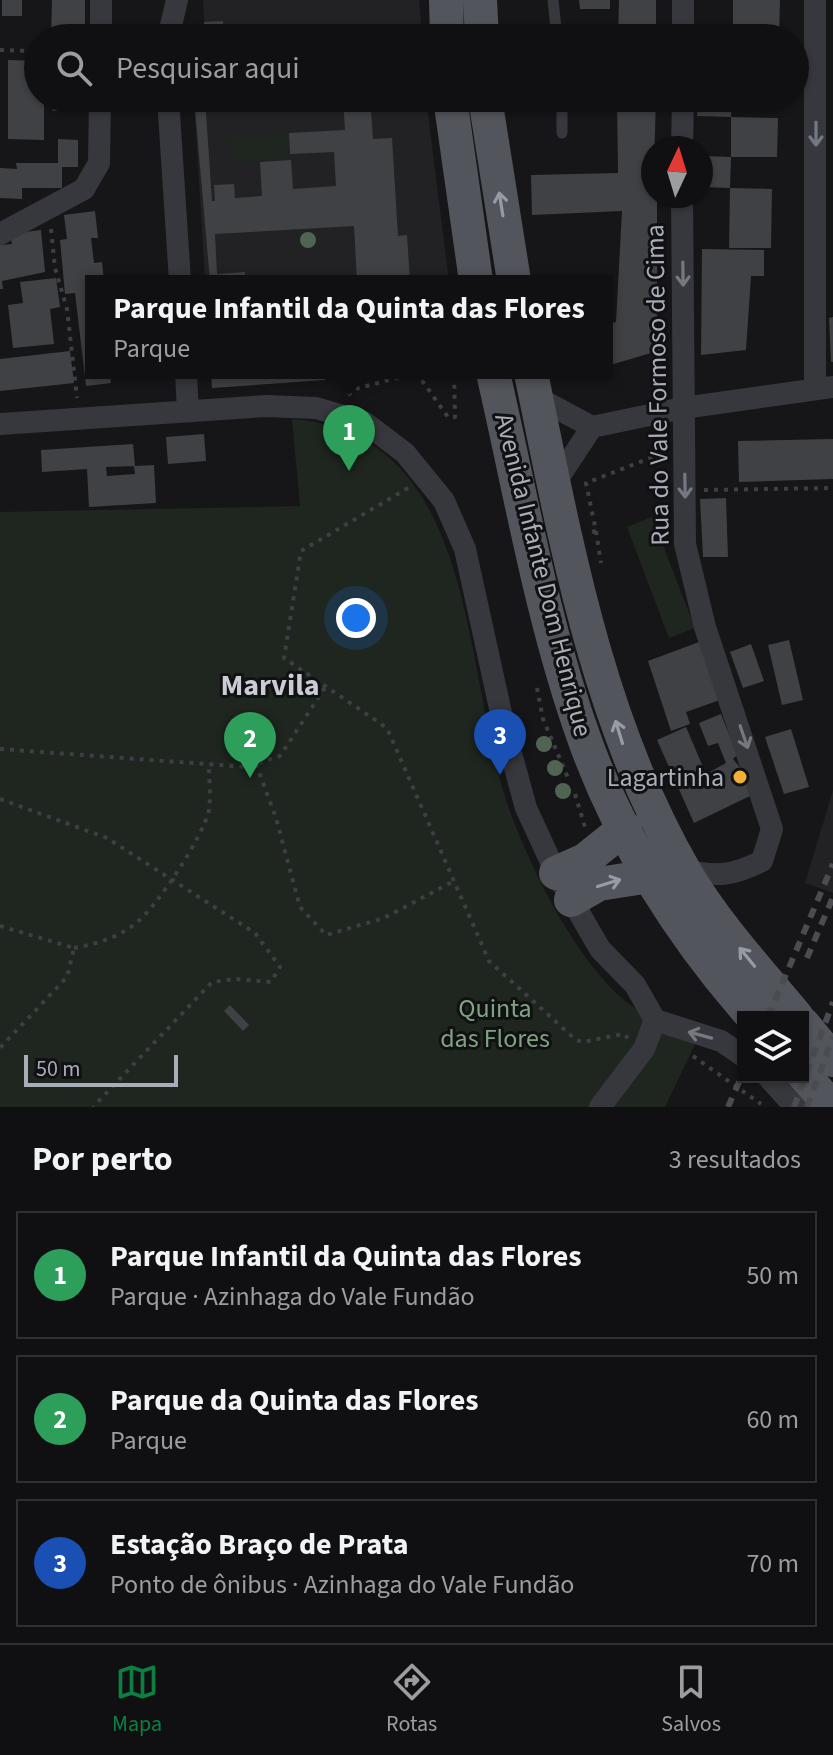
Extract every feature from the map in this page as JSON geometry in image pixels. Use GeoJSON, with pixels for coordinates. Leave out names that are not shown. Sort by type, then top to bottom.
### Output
{"type":"FeatureCollection","features":[{"type":"Feature","properties":{"kind":"main road"},"geometry":{"type":"LineString","coordinates":[[446,0],[447,24]]}},
{"type":"Feature","properties":{"kind":"main road"},"geometry":{"type":"LineString","coordinates":[[480,0],[481,24]]}},
{"type":"Feature","properties":{"kind":"main road"},"geometry":{"type":"LineString","coordinates":[[452,112],[475,275]]}},
{"type":"Feature","properties":{"kind":"main road"},"geometry":{"type":"LineString","coordinates":[[487,112],[513,275]]}},
{"type":"Feature","properties":{"kind":"main road","name":"Avenida Infante Dom Henrique"},"geometry":{"type":"LineString","coordinates":[[494,379],[559,655],[584,740],[650,876],[709,964],[748,1011]]}},
{"type":"Feature","properties":{"kind":"main road","name":"Avenida Infante Dom Henrique"},"geometry":{"type":"LineString","coordinates":[[534,385],[589,633],[623,744],[684,870],[715,917],[792,1011]]}},
{"type":"Feature","properties":{"kind":"main road"},"geometry":{"type":"LineString","coordinates":[[564,886],[585,860],[625,828]]}},
{"type":"Feature","properties":{"kind":"main road"},"geometry":{"type":"LineString","coordinates":[[564,886],[650,876]]}},
{"type":"Feature","properties":{"kind":"main road"},"geometry":{"type":"LineString","coordinates":[[809,1031],[833,1060]]}},
{"type":"Feature","properties":{"kind":"main road"},"geometry":{"type":"LineString","coordinates":[[809,1081],[832,1107]]}},
{"type":"Feature","properties":{"kind":"street"},"geometry":{"type":"LineString","coordinates":[[101,0],[101,24]]}},
{"type":"Feature","properties":{"kind":"street"},"geometry":{"type":"LineString","coordinates":[[171,24],[177,0]]}},
{"type":"Feature","properties":{"kind":"street"},"geometry":{"type":"LineString","coordinates":[[683,0],[683,24]]}},
{"type":"Feature","properties":{"kind":"street"},"geometry":{"type":"LineString","coordinates":[[555,483],[592,427],[683,408],[824,388],[815,0]]}},
{"type":"Feature","properties":{"kind":"street"},"geometry":{"type":"LineString","coordinates":[[0,234],[49,211],[84,189],[99,163],[100,112]]}},
{"type":"Feature","properties":{"kind":"street"},"geometry":{"type":"LineString","coordinates":[[169,112],[180,275]]}},
{"type":"Feature","properties":{"kind":"street"},"geometry":{"type":"LineString","coordinates":[[682,136],[683,112]]}},
{"type":"Feature","properties":{"kind":"street","name":"Rua do Vale Formoso de Cima"},"geometry":{"type":"LineString","coordinates":[[682,208],[685,544],[705,627],[772,829],[762,861],[747,869],[716,877],[684,870]]}},
{"type":"Feature","properties":{"kind":"street"},"geometry":{"type":"LineString","coordinates":[[186,379],[188,411]]}},
{"type":"Feature","properties":{"kind":"street"},"geometry":{"type":"LineString","coordinates":[[534,385],[592,427]]}},
{"type":"Feature","properties":{"kind":"street"},"geometry":{"type":"LineString","coordinates":[[0,424],[266,406],[332,410],[376,430],[427,477],[444,501],[465,549],[526,808],[564,886],[600,949],[635,985],[655,1020],[721,1041],[737,1052]]}},
{"type":"Feature","properties":{"kind":"street"},"geometry":{"type":"LineString","coordinates":[[600,1107],[644,1049],[655,1020]]}},
{"type":"Feature","properties":{"kind":"street"},"geometry":{"type":"LineString","coordinates":[[773,1083],[795,1107]]}},
{"type":"Feature","properties":{"kind":"lane"},"geometry":{"type":"LineString","coordinates":[[553,0],[556,24]]}},
{"type":"Feature","properties":{"kind":"lane"},"geometry":{"type":"LineString","coordinates":[[562,112],[562,133]]}},
{"type":"Feature","properties":{"kind":"path"},"geometry":{"type":"LineString","coordinates":[[0,50],[24,51]]}},
{"type":"Feature","properties":{"kind":"path"},"geometry":{"type":"LineString","coordinates":[[49,211],[55,268],[67,309],[79,417]]}},
{"type":"Feature","properties":{"kind":"path"},"geometry":{"type":"LineString","coordinates":[[332,410],[355,389],[386,379]]}},
{"type":"Feature","properties":{"kind":"path"},"geometry":{"type":"LineString","coordinates":[[417,379],[423,382],[448,417],[455,417],[454,379]]}},
{"type":"Feature","properties":{"kind":"path"},"geometry":{"type":"LineString","coordinates":[[427,477],[301,551],[284,658],[387,728],[489,961],[564,1033],[583,1042],[623,1034],[632,1040]]}},
{"type":"Feature","properties":{"kind":"path"},"geometry":{"type":"LineString","coordinates":[[685,491],[833,488]]}},
{"type":"Feature","properties":{"kind":"path"},"geometry":{"type":"LineString","coordinates":[[596,531],[602,566]]}},
{"type":"Feature","properties":{"kind":"path"},"geometry":{"type":"LineString","coordinates":[[0,749],[209,766],[256,764],[280,756],[326,686]]}},
{"type":"Feature","properties":{"kind":"path"},"geometry":{"type":"LineString","coordinates":[[256,764],[276,818],[300,907],[326,935],[384,918],[454,881]]}},
{"type":"Feature","properties":{"kind":"path"},"geometry":{"type":"LineString","coordinates":[[0,926],[74,948],[100,944],[137,923],[173,877],[209,811],[209,766]]}},
{"type":"Feature","properties":{"kind":"path"},"geometry":{"type":"LineString","coordinates":[[0,799],[107,838],[173,877],[255,933],[280,967],[271,982],[235,979],[212,982],[93,1107]]}},
{"type":"Feature","properties":{"kind":"path"},"geometry":{"type":"LineString","coordinates":[[0,1048],[67,977],[74,948]]}},
{"type":"Feature","properties":{"kind":"path"},"geometry":{"type":"LineString","coordinates":[[683,1052],[766,1107]]}},
{"type":"Feature","properties":{"kind":"shaded area"},"geometry":{"type":"Polygon","coordinates":[[[203,0],[419,0],[421,24],[204,24],[203,0]]]}},
{"type":"Feature","properties":{"kind":"shaded area"},"geometry":{"type":"Polygon","coordinates":[[[195,112],[428,112],[448,275],[205,275],[195,112]]]}},
{"type":"Feature","properties":{"kind":"shaded area"},"geometry":{"type":"Polygon","coordinates":[[[833,790],[833,893],[805,883],[833,790]]]}},
{"type":"Feature","properties":{"kind":"green space"},"geometry":{"type":"Polygon","coordinates":[[[287,134],[289,159],[232,163],[230,138],[287,134]]]}},
{"type":"Feature","properties":{"kind":"green space","name":"Quinta das Flores"},"geometry":{"type":"Polygon","coordinates":[[[292,419],[355,435],[400,469],[433,516],[455,573],[496,762],[512,817],[546,893],[577,945],[613,989],[632,1006],[696,1042],[665,1107],[0,1107],[0,512],[300,506],[292,419]]]}},
{"type":"Feature","properties":{"kind":"green space"},"geometry":{"type":"Polygon","coordinates":[[[652,517],[695,628],[669,638],[627,527],[652,517]]]}},
{"type":"Feature","properties":{"kind":"building"},"geometry":{"type":"Polygon","coordinates":[[[2,0],[22,0],[22,16],[2,16],[2,0]]]}},
{"type":"Feature","properties":{"kind":"building"},"geometry":{"type":"Polygon","coordinates":[[[52,0],[85,0],[85,24],[51,24],[52,0]]]}},
{"type":"Feature","properties":{"kind":"building"},"geometry":{"type":"Polygon","coordinates":[[[579,0],[610,0],[610,9],[580,9],[579,0]]]}},
{"type":"Feature","properties":{"kind":"building"},"geometry":{"type":"Polygon","coordinates":[[[619,0],[656,0],[656,24],[618,24],[619,0]]]}},
{"type":"Feature","properties":{"kind":"building"},"geometry":{"type":"Polygon","coordinates":[[[733,0],[780,0],[779,24],[733,24],[733,0]]]}},
{"type":"Feature","properties":{"kind":"building"},"geometry":{"type":"Polygon","coordinates":[[[223,21],[223,24],[204,24],[223,21]]]}},
{"type":"Feature","properties":{"kind":"building"},"geometry":{"type":"Polygon","coordinates":[[[8,60],[24,61],[24,112],[44,112],[44,140],[8,139],[8,60]]]}},
{"type":"Feature","properties":{"kind":"building"},"geometry":{"type":"Polygon","coordinates":[[[195,112],[206,112],[212,201],[215,201],[214,185],[234,184],[235,198],[262,196],[260,162],[291,160],[293,189],[336,186],[334,152],[290,154],[289,133],[345,130],[344,112],[371,112],[373,139],[392,138],[398,236],[407,235],[410,275],[357,275],[354,226],[215,234],[217,274],[245,272],[245,275],[209,275],[195,112]]]}},
{"type":"Feature","properties":{"kind":"building"},"geometry":{"type":"Polygon","coordinates":[[[617,112],[656,112],[655,136],[641,136],[641,208],[657,208],[657,317],[651,318],[661,350],[613,364],[613,323],[616,322],[622,211],[532,215],[531,175],[618,173],[617,112]]]}},
{"type":"Feature","properties":{"kind":"building"},"geometry":{"type":"Polygon","coordinates":[[[697,112],[731,112],[731,117],[697,116],[697,112]]]}},
{"type":"Feature","properties":{"kind":"building"},"geometry":{"type":"Polygon","coordinates":[[[731,117],[778,118],[777,157],[731,157],[731,117]]]}},
{"type":"Feature","properties":{"kind":"building"},"geometry":{"type":"Polygon","coordinates":[[[58,139],[78,140],[78,167],[62,167],[62,188],[22,188],[22,199],[0,198],[0,168],[17,169],[16,163],[58,163],[58,139]]]}},
{"type":"Feature","properties":{"kind":"building"},"geometry":{"type":"Polygon","coordinates":[[[713,156],[731,157],[730,188],[713,187],[713,156]]]}},
{"type":"Feature","properties":{"kind":"building"},"geometry":{"type":"Polygon","coordinates":[[[730,188],[772,189],[771,248],[729,248],[730,188]]]}},
{"type":"Feature","properties":{"kind":"building"},"geometry":{"type":"Polygon","coordinates":[[[95,211],[98,238],[91,238],[94,263],[102,262],[103,275],[85,275],[85,378],[75,293],[65,294],[60,240],[67,239],[64,215],[95,211]]]}},
{"type":"Feature","properties":{"kind":"building"},"geometry":{"type":"Polygon","coordinates":[[[41,230],[45,272],[2,281],[3,289],[0,289],[0,245],[12,244],[10,234],[41,230]]]}},
{"type":"Feature","properties":{"kind":"building"},"geometry":{"type":"Polygon","coordinates":[[[702,249],[764,250],[764,276],[751,276],[746,350],[701,355],[702,249]]]}},
{"type":"Feature","properties":{"kind":"building"},"geometry":{"type":"Polygon","coordinates":[[[56,278],[60,307],[50,309],[54,344],[13,348],[8,305],[23,303],[20,282],[56,278]]]}},
{"type":"Feature","properties":{"kind":"building"},"geometry":{"type":"Polygon","coordinates":[[[833,317],[833,362],[831,362],[829,318],[833,317]]]}},
{"type":"Feature","properties":{"kind":"building"},"geometry":{"type":"Polygon","coordinates":[[[70,351],[74,383],[0,391],[0,359],[70,351]]]}},
{"type":"Feature","properties":{"kind":"building"},"geometry":{"type":"Polygon","coordinates":[[[85,379],[111,379],[111,383],[86,386],[85,379]]]}},
{"type":"Feature","properties":{"kind":"building"},"geometry":{"type":"Polygon","coordinates":[[[211,379],[325,380],[212,388],[211,379]]]}},
{"type":"Feature","properties":{"kind":"building"},"geometry":{"type":"Polygon","coordinates":[[[204,434],[206,461],[168,464],[166,437],[204,434]]]}},
{"type":"Feature","properties":{"kind":"building"},"geometry":{"type":"Polygon","coordinates":[[[833,439],[833,479],[739,482],[738,441],[833,439]]]}},
{"type":"Feature","properties":{"kind":"building"},"geometry":{"type":"Polygon","coordinates":[[[133,444],[135,466],[154,465],[156,503],[89,507],[87,469],[42,472],[41,450],[133,444]],[[134,466],[106,467],[107,476],[135,474],[134,466]]]}},
{"type":"Feature","properties":{"kind":"building"},"geometry":{"type":"Polygon","coordinates":[[[726,498],[728,557],[703,557],[700,499],[726,498]]]}},
{"type":"Feature","properties":{"kind":"building"},"geometry":{"type":"Polygon","coordinates":[[[789,640],[803,700],[782,705],[768,645],[789,640]]]}},
{"type":"Feature","properties":{"kind":"building"},"geometry":{"type":"Polygon","coordinates":[[[699,642],[720,700],[686,712],[690,724],[671,731],[648,661],[699,642]]]}},
{"type":"Feature","properties":{"kind":"building"},"geometry":{"type":"Polygon","coordinates":[[[751,644],[764,681],[743,688],[730,652],[751,644]]]}},
{"type":"Feature","properties":{"kind":"building"},"geometry":{"type":"Polygon","coordinates":[[[721,714],[737,755],[733,759],[742,770],[750,796],[694,823],[657,740],[686,727],[706,774],[726,763],[718,743],[708,746],[699,723],[721,714]]]}},
{"type":"Feature","properties":{"kind":"building"},"geometry":{"type":"Polygon","coordinates":[[[791,729],[809,787],[784,794],[765,737],[791,729]]]}},
{"type":"Feature","properties":{"kind":"building"},"geometry":{"type":"Polygon","coordinates":[[[230,1005],[249,1025],[243,1031],[224,1011],[230,1005]]]}},
{"type":"Feature","properties":{"kind":"railway"},"geometry":{"type":"LineString","coordinates":[[771,1011],[833,864]]}},
{"type":"Feature","properties":{"kind":"railway"},"geometry":{"type":"LineString","coordinates":[[807,958],[833,897]]}},
{"type":"Feature","properties":{"kind":"railway"},"geometry":{"type":"LineString","coordinates":[[794,1107],[833,1002]]}},
{"type":"Feature","properties":{"kind":"railway"},"geometry":{"type":"LineString","coordinates":[[807,1107],[833,1037]]}},
{"type":"Feature","properties":{"kind":"railway"},"geometry":{"type":"LineString","coordinates":[[728,1107],[739,1083]]}},
{"type":"Feature","properties":{"kind":"place","name":"Parque Infantil da Quinta das Flores"},"geometry":{"type":"Point","coordinates":[349,471]}},
{"type":"Feature","properties":{"kind":"place","name":"Estação Braço de Prata"},"geometry":{"type":"Point","coordinates":[500,775]}},
{"type":"Feature","properties":{"kind":"place","name":"Lagartinha"},"geometry":{"type":"Point","coordinates":[740,777]}},
{"type":"Feature","properties":{"kind":"place","name":"Parque da Quinta das Flores"},"geometry":{"type":"Point","coordinates":[250,778]}},
{"type":"Feature","properties":{"kind":"district","name":"Marvila"},"geometry":{"type":"Point","coordinates":[270,685]}}]}
